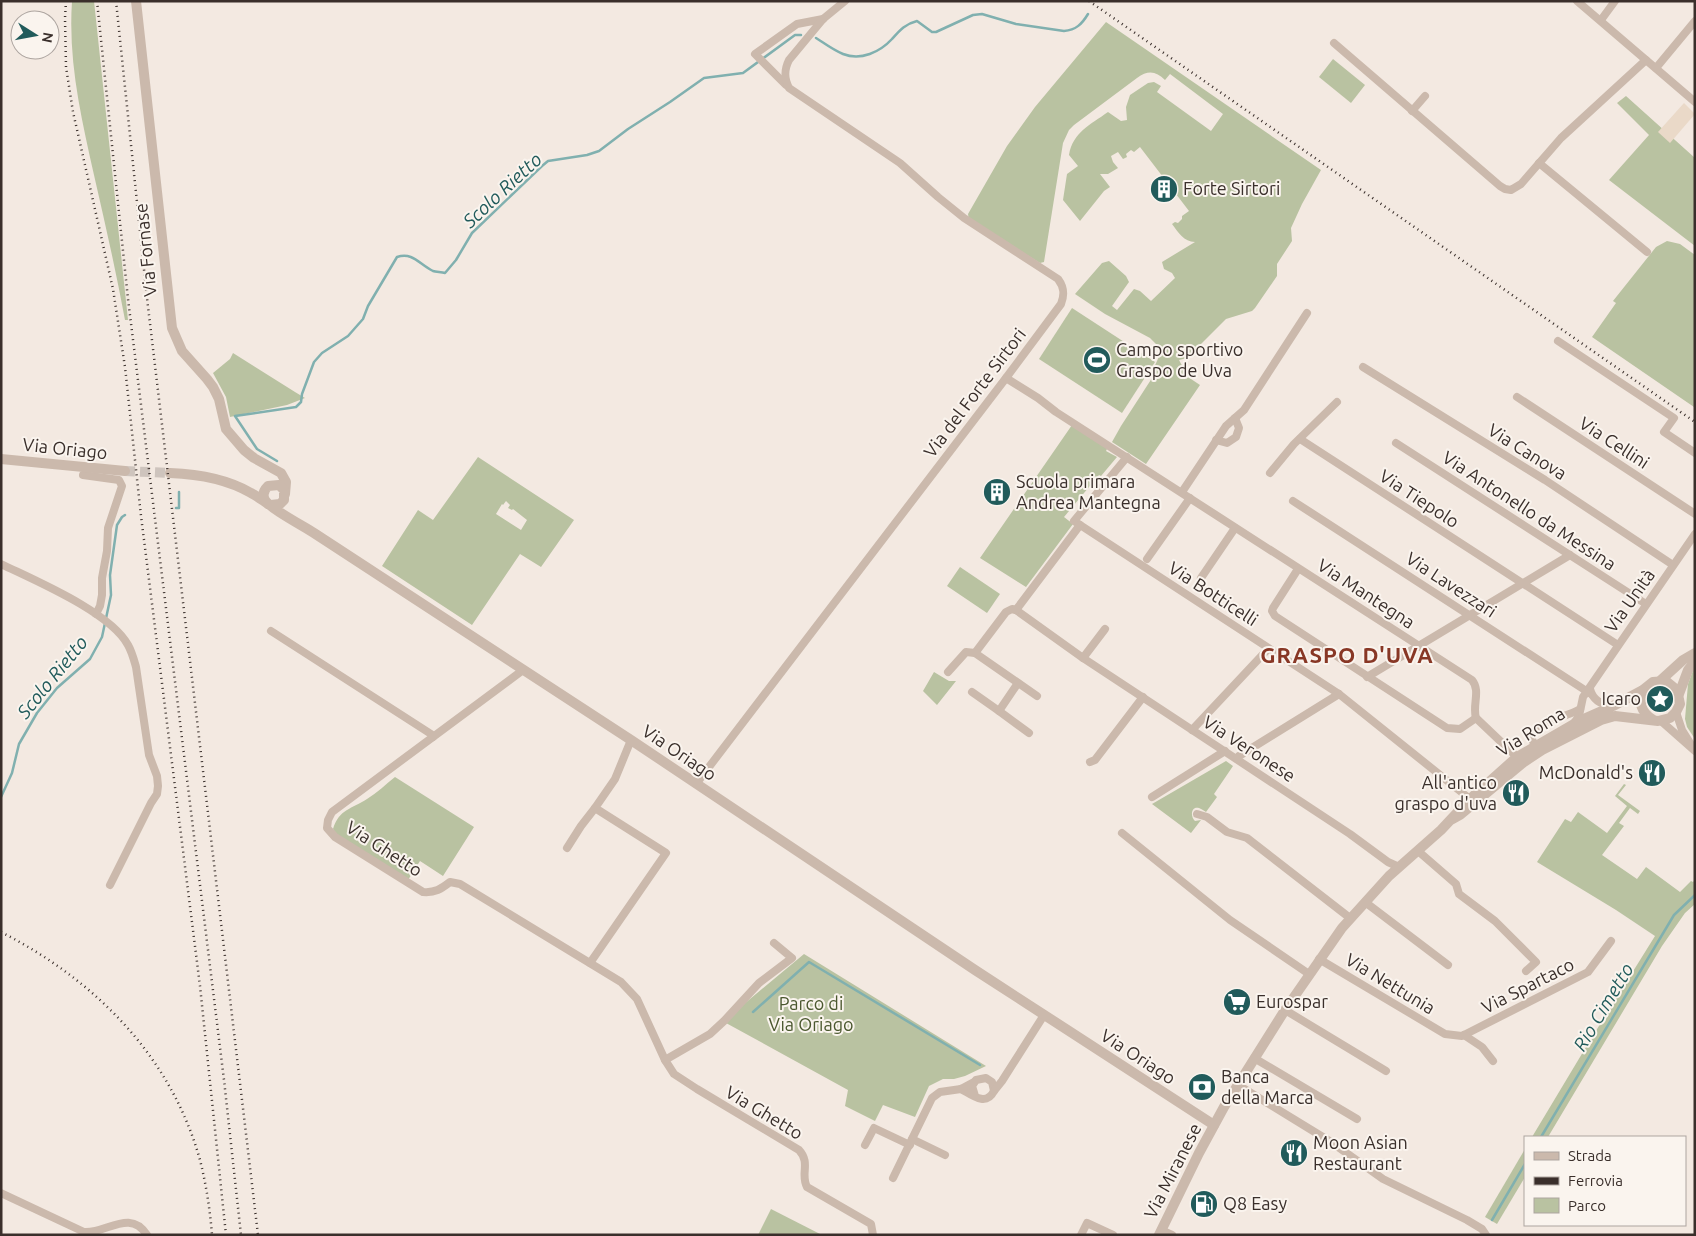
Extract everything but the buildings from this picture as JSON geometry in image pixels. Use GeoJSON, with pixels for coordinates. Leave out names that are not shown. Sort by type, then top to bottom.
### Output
{"type":"FeatureCollection","features":[{"type":"Feature","properties":{"kind":"street","name":"Via Fornase"},"geometry":{"type":"LineString","coordinates":[[136,1],[172,328],[182,350],[214,388],[226,429],[244,450],[281,474],[286,482],[284,497]]}},
{"type":"Feature","properties":{"kind":"street","name":"Via del Forte Sirtori"},"geometry":{"type":"LineString","coordinates":[[790,88],[786,81],[785,68],[789,60],[823,19],[844,1]]}},
{"type":"Feature","properties":{"kind":"street"},"geometry":{"type":"LineString","coordinates":[[1577,1],[1695,102]]}},
{"type":"Feature","properties":{"kind":"street"},"geometry":{"type":"LineString","coordinates":[[1601,20],[1615,1]]}},
{"type":"Feature","properties":{"kind":"street","name":"Via del Forte Sirtori"},"geometry":{"type":"LineString","coordinates":[[696,784],[1006,378],[1061,304],[1064,290],[1060,281],[964,218],[900,163],[790,88],[759,58],[798,24],[823,19]]}},
{"type":"Feature","properties":{"kind":"street"},"geometry":{"type":"LineString","coordinates":[[1656,68],[1695,21]]}},
{"type":"Feature","properties":{"kind":"street"},"geometry":{"type":"LineString","coordinates":[[1334,43],[1505,190],[1515,188],[1561,138],[1646,60]]}},
{"type":"Feature","properties":{"kind":"street"},"geometry":{"type":"LineString","coordinates":[[1412,110],[1425,96]]}},
{"type":"Feature","properties":{"kind":"street"},"geometry":{"type":"LineString","coordinates":[[1538,163],[1647,252]]}},
{"type":"Feature","properties":{"kind":"street"},"geometry":{"type":"LineString","coordinates":[[1182,492],[1226,426],[1244,410],[1307,313]]}},
{"type":"Feature","properties":{"kind":"street"},"geometry":{"type":"LineString","coordinates":[[1558,341],[1674,418],[1664,432],[1695,453]]}},
{"type":"Feature","properties":{"kind":"street","name":"Via Canova"},"geometry":{"type":"LineString","coordinates":[[1363,367],[1545,480],[1673,565]]}},
{"type":"Feature","properties":{"kind":"street","name":"Via Mantegna"},"geometry":{"type":"LineString","coordinates":[[1006,378],[1038,398],[1049,408],[1472,680],[1475,683],[1476,692],[1474,711],[1476,718]]}},
{"type":"Feature","properties":{"kind":"street","name":"Via Cellini"},"geometry":{"type":"LineString","coordinates":[[1517,397],[1695,514]]}},
{"type":"Feature","properties":{"kind":"street"},"geometry":{"type":"LineString","coordinates":[[1270,473],[1294,444],[1337,402]]}},
{"type":"Feature","properties":{"kind":"street"},"geometry":{"type":"LineString","coordinates":[[1216,440],[1227,443],[1236,437],[1239,428],[1235,418]]}},
{"type":"Feature","properties":{"kind":"street","name":"Via Tiepolo"},"geometry":{"type":"LineString","coordinates":[[1300,439],[1618,645]]}},
{"type":"Feature","properties":{"kind":"street","name":"Via Antonello da Messina"},"geometry":{"type":"LineString","coordinates":[[1396,443],[1646,604]]}},
{"type":"Feature","properties":{"kind":"street"},"geometry":{"type":"LineString","coordinates":[[975,653],[1006,612],[1012,609],[1016,610],[1080,525],[1074,521],[1127,458]]}},
{"type":"Feature","properties":{"kind":"street","name":"Via Oriago"},"geometry":{"type":"LineString","coordinates":[[1,459],[125,471]]}},
{"type":"Feature","properties":{"kind":"street"},"geometry":{"type":"LineString","coordinates":[[263,464],[268,476],[264,498],[270,505],[277,505],[284,497]]}},
{"type":"Feature","properties":{"kind":"street","name":"Via Oriago"},"geometry":{"type":"LineString","coordinates":[[170,473],[210,478],[250,492],[631,740],[1044,1015],[1214,1125]]}},
{"type":"Feature","properties":{"kind":"street"},"geometry":{"type":"LineString","coordinates":[[83,475],[118,480],[122,486],[108,528],[100,606],[102,618]]}},
{"type":"Feature","properties":{"kind":"street","name":"Via Oriago"},"geometry":{"type":"LineString","coordinates":[[250,492],[265,490],[272,485],[279,485],[282,487],[284,505],[295,521]]}},
{"type":"Feature","properties":{"kind":"street"},"geometry":{"type":"LineString","coordinates":[[1147,559],[1190,498]]}},
{"type":"Feature","properties":{"kind":"street","name":"Via Lavezzari"},"geometry":{"type":"LineString","coordinates":[[1293,501],[1589,690]]}},
{"type":"Feature","properties":{"kind":"street","name":"Via Botticelli"},"geometry":{"type":"LineString","coordinates":[[1080,525],[1339,694],[1470,799]]}},
{"type":"Feature","properties":{"kind":"street"},"geometry":{"type":"LineString","coordinates":[[1201,578],[1235,528]]}},
{"type":"Feature","properties":{"kind":"street","name":"Via Unità"},"geometry":{"type":"LineString","coordinates":[[1571,726],[1578,718],[1583,697],[1695,534]]}},
{"type":"Feature","properties":{"kind":"street"},"geometry":{"type":"LineString","coordinates":[[1367,677],[1570,555]]}},
{"type":"Feature","properties":{"kind":"street"},"geometry":{"type":"LineString","coordinates":[[1,564],[74,601],[102,618],[128,645],[132,654],[136,667],[149,755],[157,776],[158,786],[157,794],[110,885]]}},
{"type":"Feature","properties":{"kind":"street"},"geometry":{"type":"LineString","coordinates":[[1298,569],[1273,608],[1272,614],[1448,728],[1460,729],[1476,718],[1517,757],[1518,761],[1506,771],[1504,778]]}},
{"type":"Feature","properties":{"kind":"street","name":"Via Veronese"},"geometry":{"type":"LineString","coordinates":[[1016,610],[1083,658],[1350,834],[1388,862],[1399,866]]}},
{"type":"Feature","properties":{"kind":"street"},"geometry":{"type":"LineString","coordinates":[[1083,658],[1105,629]]}},
{"type":"Feature","properties":{"kind":"street"},"geometry":{"type":"LineString","coordinates":[[271,631],[433,737]]}},
{"type":"Feature","properties":{"kind":"street"},"geometry":{"type":"LineString","coordinates":[[1192,730],[1268,649]]}},
{"type":"Feature","properties":{"kind":"street"},"geometry":{"type":"LineString","coordinates":[[948,672],[966,652],[975,653],[1037,696]]}},
{"type":"Feature","properties":{"kind":"street","name":"Via Roma"},"geometry":{"type":"LineString","coordinates":[[1451,820],[1460,815],[1538,748],[1589,716],[1643,690],[1649,684],[1661,680],[1683,660],[1695,653]]}},
{"type":"Feature","properties":{"kind":"street"},"geometry":{"type":"LineString","coordinates":[[1656,720],[1670,718],[1676,712],[1680,704],[1679,694],[1688,670],[1695,660]]}},
{"type":"Feature","properties":{"kind":"street","name":"Via Ghetto"},"geometry":{"type":"LineString","coordinates":[[524,670],[332,812],[327,828],[335,837],[423,892],[439,890],[450,882],[460,884],[621,982],[634,995],[665,1060],[674,1074],[799,1150],[805,1159],[805,1182],[807,1187],[871,1224],[874,1235]]}},
{"type":"Feature","properties":{"kind":"street"},"geometry":{"type":"LineString","coordinates":[[1661,680],[1674,686],[1679,694]]}},
{"type":"Feature","properties":{"kind":"street"},"geometry":{"type":"LineString","coordinates":[[999,711],[1018,683]]}},
{"type":"Feature","properties":{"kind":"street"},"geometry":{"type":"LineString","coordinates":[[1589,690],[1600,703],[1613,706]]}},
{"type":"Feature","properties":{"kind":"street"},"geometry":{"type":"LineString","coordinates":[[1643,690],[1640,699],[1644,713],[1695,750]]}},
{"type":"Feature","properties":{"kind":"street"},"geometry":{"type":"LineString","coordinates":[[972,692],[1029,733]]}},
{"type":"Feature","properties":{"kind":"street"},"geometry":{"type":"LineString","coordinates":[[1237,759],[1339,694]]}},
{"type":"Feature","properties":{"kind":"street"},"geometry":{"type":"LineString","coordinates":[[1090,762],[1094,760],[1143,697]]}},
{"type":"Feature","properties":{"kind":"street"},"geometry":{"type":"LineString","coordinates":[[1538,748],[1531,737],[1537,730],[1543,725],[1580,707],[1583,712],[1592,717],[1607,714],[1622,716]]}},
{"type":"Feature","properties":{"kind":"street"},"geometry":{"type":"LineString","coordinates":[[1676,712],[1682,730],[1695,750]]}},
{"type":"Feature","properties":{"kind":"street","name":"Via Roma"},"geometry":{"type":"LineString","coordinates":[[1329,945],[1350,918],[1399,866],[1418,851],[1470,799],[1517,757],[1608,717],[1622,716],[1656,720]]}},
{"type":"Feature","properties":{"kind":"street"},"geometry":{"type":"LineString","coordinates":[[567,848],[615,779],[631,740]]}},
{"type":"Feature","properties":{"kind":"street"},"geometry":{"type":"LineString","coordinates":[[1152,797],[1225,751]]}},
{"type":"Feature","properties":{"kind":"street"},"geometry":{"type":"LineString","coordinates":[[590,963],[666,853],[595,808]]}},
{"type":"Feature","properties":{"kind":"street"},"geometry":{"type":"LineString","coordinates":[[1198,814],[1207,817],[1227,832],[1247,838],[1350,918]]}},
{"type":"Feature","properties":{"kind":"street"},"geometry":{"type":"LineString","coordinates":[[1122,833],[1230,920],[1309,974]]}},
{"type":"Feature","properties":{"kind":"street"},"geometry":{"type":"LineString","coordinates":[[1418,851],[1456,884],[1459,894],[1495,921],[1536,962],[1526,971]]}},
{"type":"Feature","properties":{"kind":"street"},"geometry":{"type":"LineString","coordinates":[[1365,902],[1448,964]]}},
{"type":"Feature","properties":{"kind":"street","name":"Via Spartaco"},"geometry":{"type":"LineString","coordinates":[[1445,1034],[1464,1035],[1588,972],[1611,941]]}},
{"type":"Feature","properties":{"kind":"street"},"geometry":{"type":"LineString","coordinates":[[665,1060],[710,1034],[759,983],[792,958],[774,943]]}},
{"type":"Feature","properties":{"kind":"street","name":"Via Miranese"},"geometry":{"type":"LineString","coordinates":[[1160,1232],[1198,1153],[1214,1125],[1254,1058],[1329,945]]}},
{"type":"Feature","properties":{"kind":"street","name":"Via Nettunia"},"geometry":{"type":"LineString","coordinates":[[1319,959],[1445,1034]]}},
{"type":"Feature","properties":{"kind":"street"},"geometry":{"type":"LineString","coordinates":[[1285,1010],[1386,1071]]}},
{"type":"Feature","properties":{"kind":"street"},"geometry":{"type":"LineString","coordinates":[[961,1089],[985,1100],[991,1096],[1044,1015]]}},
{"type":"Feature","properties":{"kind":"street"},"geometry":{"type":"LineString","coordinates":[[1464,1035],[1482,1047],[1493,1061]]}},
{"type":"Feature","properties":{"kind":"street"},"geometry":{"type":"LineString","coordinates":[[1254,1058],[1357,1119]]}},
{"type":"Feature","properties":{"kind":"street"},"geometry":{"type":"LineString","coordinates":[[893,1178],[934,1096],[940,1092],[961,1089],[979,1078],[998,1076],[1010,1066]]}},
{"type":"Feature","properties":{"kind":"street"},"geometry":{"type":"LineString","coordinates":[[986,1078],[992,1082],[994,1091]]}},
{"type":"Feature","properties":{"kind":"street"},"geometry":{"type":"LineString","coordinates":[[974,1082],[972,1090],[975,1096]]}},
{"type":"Feature","properties":{"kind":"street"},"geometry":{"type":"LineString","coordinates":[[1238,1086],[1332,1142],[1383,1179],[1467,1220],[1482,1229],[1486,1235]]}},
{"type":"Feature","properties":{"kind":"street"},"geometry":{"type":"LineString","coordinates":[[865,1145],[874,1128],[945,1155]]}},
{"type":"Feature","properties":{"kind":"street"},"geometry":{"type":"LineString","coordinates":[[1,1193],[84,1232],[93,1233],[127,1222],[137,1225],[147,1235]]}},
{"type":"Feature","properties":{"kind":"street"},"geometry":{"type":"LineString","coordinates":[[1081,1235],[1087,1223],[1113,1235]]}},
{"type":"Feature","properties":{"kind":"street"},"geometry":{"type":"LineString","coordinates":[[1160,1232],[1172,1235]]}},
{"type":"Feature","properties":{"kind":"green space"},"geometry":{"type":"Polygon","coordinates":[[[72,1],[94,1],[128,320],[125,320],[80,110],[72,46],[72,1]]]}},
{"type":"Feature","properties":{"kind":"green space"},"geometry":{"type":"Polygon","coordinates":[[[1106,22],[1321,170],[1291,228],[1292,241],[1277,264],[1277,276],[1255,308],[1252,311],[1226,319],[1198,347],[1195,356],[1179,360],[1188,377],[1200,385],[1146,464],[1112,442],[1154,375],[1152,372],[1162,350],[1150,338],[1105,314],[1075,294],[1102,263],[1109,261],[1126,276],[1129,282],[1112,306],[1117,310],[1134,289],[1140,291],[1151,301],[1175,278],[1172,273],[1164,269],[1162,262],[1195,242],[1184,238],[1172,224],[1178,223],[1182,216],[1189,211],[1140,147],[1134,152],[1131,150],[1126,154],[1127,157],[1123,159],[1118,152],[1111,156],[1118,168],[1108,174],[1100,174],[1110,187],[1104,191],[1080,221],[1063,200],[1067,174],[1078,166],[1069,155],[1074,140],[1078,135],[1108,112],[1121,121],[1127,120],[1126,107],[1130,95],[1148,83],[1154,82],[1161,86],[1157,92],[1211,131],[1223,114],[1170,74],[1165,80],[1155,73],[1148,73],[1137,78],[1074,125],[1069,130],[1063,143],[1044,262],[1040,263],[969,220],[968,214],[1007,146],[1035,107],[1106,22]]]}},
{"type":"Feature","properties":{"kind":"green space"},"geometry":{"type":"Polygon","coordinates":[[[1333,59],[1365,85],[1351,103],[1319,77],[1333,59]]]}},
{"type":"Feature","properties":{"kind":"green space"},"geometry":{"type":"Polygon","coordinates":[[[1626,96],[1695,158],[1695,246],[1609,180],[1649,135],[1617,103],[1626,96]]]}},
{"type":"Feature","properties":{"kind":"green space"},"geometry":{"type":"Polygon","coordinates":[[[1667,241],[1680,244],[1695,255],[1694,407],[1592,337],[1616,303],[1613,301],[1656,247],[1667,241]]]}},
{"type":"Feature","properties":{"kind":"green space","name":"Campo sportivo Graspo de Uva"},"geometry":{"type":"Polygon","coordinates":[[[1072,308],[1155,362],[1122,413],[1039,359],[1072,308]]]}},
{"type":"Feature","properties":{"kind":"green space"},"geometry":{"type":"Polygon","coordinates":[[[233,353],[305,398],[287,405],[230,417],[226,397],[213,373],[230,359],[233,353]]]}},
{"type":"Feature","properties":{"kind":"green space"},"geometry":{"type":"Polygon","coordinates":[[[1072,425],[1108,447],[1106,451],[1117,457],[1101,476],[1099,475],[1064,517],[1073,524],[1026,587],[980,558],[1072,425]]]}},
{"type":"Feature","properties":{"kind":"green space"},"geometry":{"type":"Polygon","coordinates":[[[478,457],[574,520],[541,567],[520,554],[472,625],[382,566],[418,510],[433,520],[478,457]],[[506,501],[496,514],[521,530],[527,520],[513,509],[508,508],[510,505],[506,501]]]}},
{"type":"Feature","properties":{"kind":"green space"},"geometry":{"type":"Polygon","coordinates":[[[960,567],[1000,594],[987,613],[947,586],[960,567]]]}},
{"type":"Feature","properties":{"kind":"green space"},"geometry":{"type":"Polygon","coordinates":[[[1695,665],[1695,739],[1687,727],[1685,719],[1688,684],[1695,665]]]}},
{"type":"Feature","properties":{"kind":"green space"},"geometry":{"type":"Polygon","coordinates":[[[934,672],[949,681],[956,681],[937,705],[923,691],[934,672]]]}},
{"type":"Feature","properties":{"kind":"green space"},"geometry":{"type":"Polygon","coordinates":[[[1226,761],[1233,766],[1214,794],[1217,797],[1206,812],[1199,808],[1194,808],[1192,817],[1195,821],[1201,820],[1191,833],[1152,804],[1226,761]]]}},
{"type":"Feature","properties":{"kind":"green space"},"geometry":{"type":"Polygon","coordinates":[[[395,777],[474,827],[443,876],[420,861],[408,880],[338,837],[333,829],[342,813],[371,797],[395,777]]]}},
{"type":"Feature","properties":{"kind":"green space"},"geometry":{"type":"Polygon","coordinates":[[[1624,784],[1626,785],[1618,795],[1640,811],[1638,814],[1630,808],[1619,823],[1624,826],[1602,855],[1637,879],[1646,867],[1680,892],[1691,881],[1695,880],[1695,904],[1685,913],[1662,946],[1549,1136],[1533,1136],[1655,936],[1537,862],[1565,819],[1571,822],[1578,812],[1607,833],[1627,806],[1615,796],[1624,784]]]}},
{"type":"Feature","properties":{"kind":"green space","name":"Parco di Via Oriago"},"geometry":{"type":"Polygon","coordinates":[[[804,954],[986,1066],[965,1076],[943,1079],[929,1086],[915,1117],[883,1105],[875,1121],[845,1106],[848,1090],[726,1023],[738,1009],[804,954]]]}},
{"type":"Feature","properties":{"kind":"green space"},"geometry":{"type":"Polygon","coordinates":[[[1524,1151],[1524,1179],[1497,1224],[1485,1217],[1524,1151]]]}},
{"type":"Feature","properties":{"kind":"green space"},"geometry":{"type":"Polygon","coordinates":[[[771,1209],[822,1235],[758,1235],[771,1209]]]}},
{"type":"Feature","properties":{"kind":"shaded area"},"geometry":{"type":"Polygon","coordinates":[[[1684,103],[1695,114],[1670,143],[1658,132],[1684,103]]]}},
{"type":"Feature","properties":{"kind":"waterway","name":"Scolo Rietto"},"geometry":{"type":"LineString","coordinates":[[816,38],[839,52],[850,56],[863,56],[882,48],[903,28],[917,21],[932,32],[936,32],[973,15],[982,14],[1016,24],[1064,31],[1078,26],[1088,14]]}},
{"type":"Feature","properties":{"kind":"waterway","name":"Scolo Rietto"},"geometry":{"type":"LineString","coordinates":[[277,461],[257,449],[235,416],[296,407],[301,402],[302,394],[314,362],[322,353],[348,336],[363,319],[368,306],[397,257],[412,257],[433,271],[445,273],[456,260],[472,233],[548,161],[587,155],[599,151],[628,129],[704,78],[743,73],[795,35],[801,35]]}},
{"type":"Feature","properties":{"kind":"waterway","name":"Scolo Rietto"},"geometry":{"type":"LineString","coordinates":[[176,508],[179,508],[179,492]]}},
{"type":"Feature","properties":{"kind":"waterway","name":"Scolo Rietto"},"geometry":{"type":"LineString","coordinates":[[1,797],[12,773],[19,744],[37,713],[57,688],[90,659],[102,637],[111,595],[110,575],[117,525],[125,515]]}},
{"type":"Feature","properties":{"kind":"waterway","name":"Rio Cimetto"},"geometry":{"type":"LineString","coordinates":[[1542,1136],[1674,915],[1695,895]]}},
{"type":"Feature","properties":{"kind":"waterway"},"geometry":{"type":"LineString","coordinates":[[753,1012],[809,962],[980,1065]]}},
{"type":"Feature","properties":{"kind":"waterway","name":"Rio Cimetto"},"geometry":{"type":"LineString","coordinates":[[1492,1220],[1524,1166]]}},
{"type":"Feature","properties":{"kind":"tunnel"},"geometry":{"type":"LineString","coordinates":[[125,471],[170,473]]}},
{"type":"Feature","properties":{"kind":"railway"},"geometry":{"type":"LineString","coordinates":[[66,1],[66,67],[73,112],[113,289],[125,367],[141,516],[200,986],[226,1235]]}},
{"type":"Feature","properties":{"kind":"railway"},"geometry":{"type":"LineString","coordinates":[[97,1],[128,299],[224,1080],[241,1235]]}},
{"type":"Feature","properties":{"kind":"railway"},"geometry":{"type":"LineString","coordinates":[[116,1],[147,298],[258,1235]]}},
{"type":"Feature","properties":{"kind":"railway"},"geometry":{"type":"LineString","coordinates":[[1089,1],[1695,422]]}},
{"type":"Feature","properties":{"kind":"railway"},"geometry":{"type":"LineString","coordinates":[[1,932],[35,951],[68,973],[98,998],[125,1025],[149,1055],[170,1087],[187,1122],[200,1160],[206,1187],[212,1235]]}},
{"type":"Feature","properties":{"kind":"place","name":"Forte Sirtori"},"geometry":{"type":"Point","coordinates":[1164,189]}},
{"type":"Feature","properties":{"kind":"place","name":"Campo sportivo Graspo de Uva"},"geometry":{"type":"Point","coordinates":[1097,360]}},
{"type":"Feature","properties":{"kind":"place","name":"Scuola primara Andrea Mantegna"},"geometry":{"type":"Point","coordinates":[997,492]}},
{"type":"Feature","properties":{"kind":"place","name":"Icaro"},"geometry":{"type":"Point","coordinates":[1660,699]}},
{"type":"Feature","properties":{"kind":"place","name":"McDonald's"},"geometry":{"type":"Point","coordinates":[1652,773]}},
{"type":"Feature","properties":{"kind":"place","name":"All'antico graspo d'uva"},"geometry":{"type":"Point","coordinates":[1516,793]}},
{"type":"Feature","properties":{"kind":"place","name":"Eurospar"},"geometry":{"type":"Point","coordinates":[1237,1002]}},
{"type":"Feature","properties":{"kind":"place","name":"Banca della Marca"},"geometry":{"type":"Point","coordinates":[1202,1087]}},
{"type":"Feature","properties":{"kind":"place","name":"Moon Asian Restaurant"},"geometry":{"type":"Point","coordinates":[1294,1153]}},
{"type":"Feature","properties":{"kind":"place","name":"Q8 Easy"},"geometry":{"type":"Point","coordinates":[1204,1204]}},
{"type":"Feature","properties":{"kind":"district","name":"GRASPO D'UVA"},"geometry":{"type":"Point","coordinates":[1347,655]}}]}
